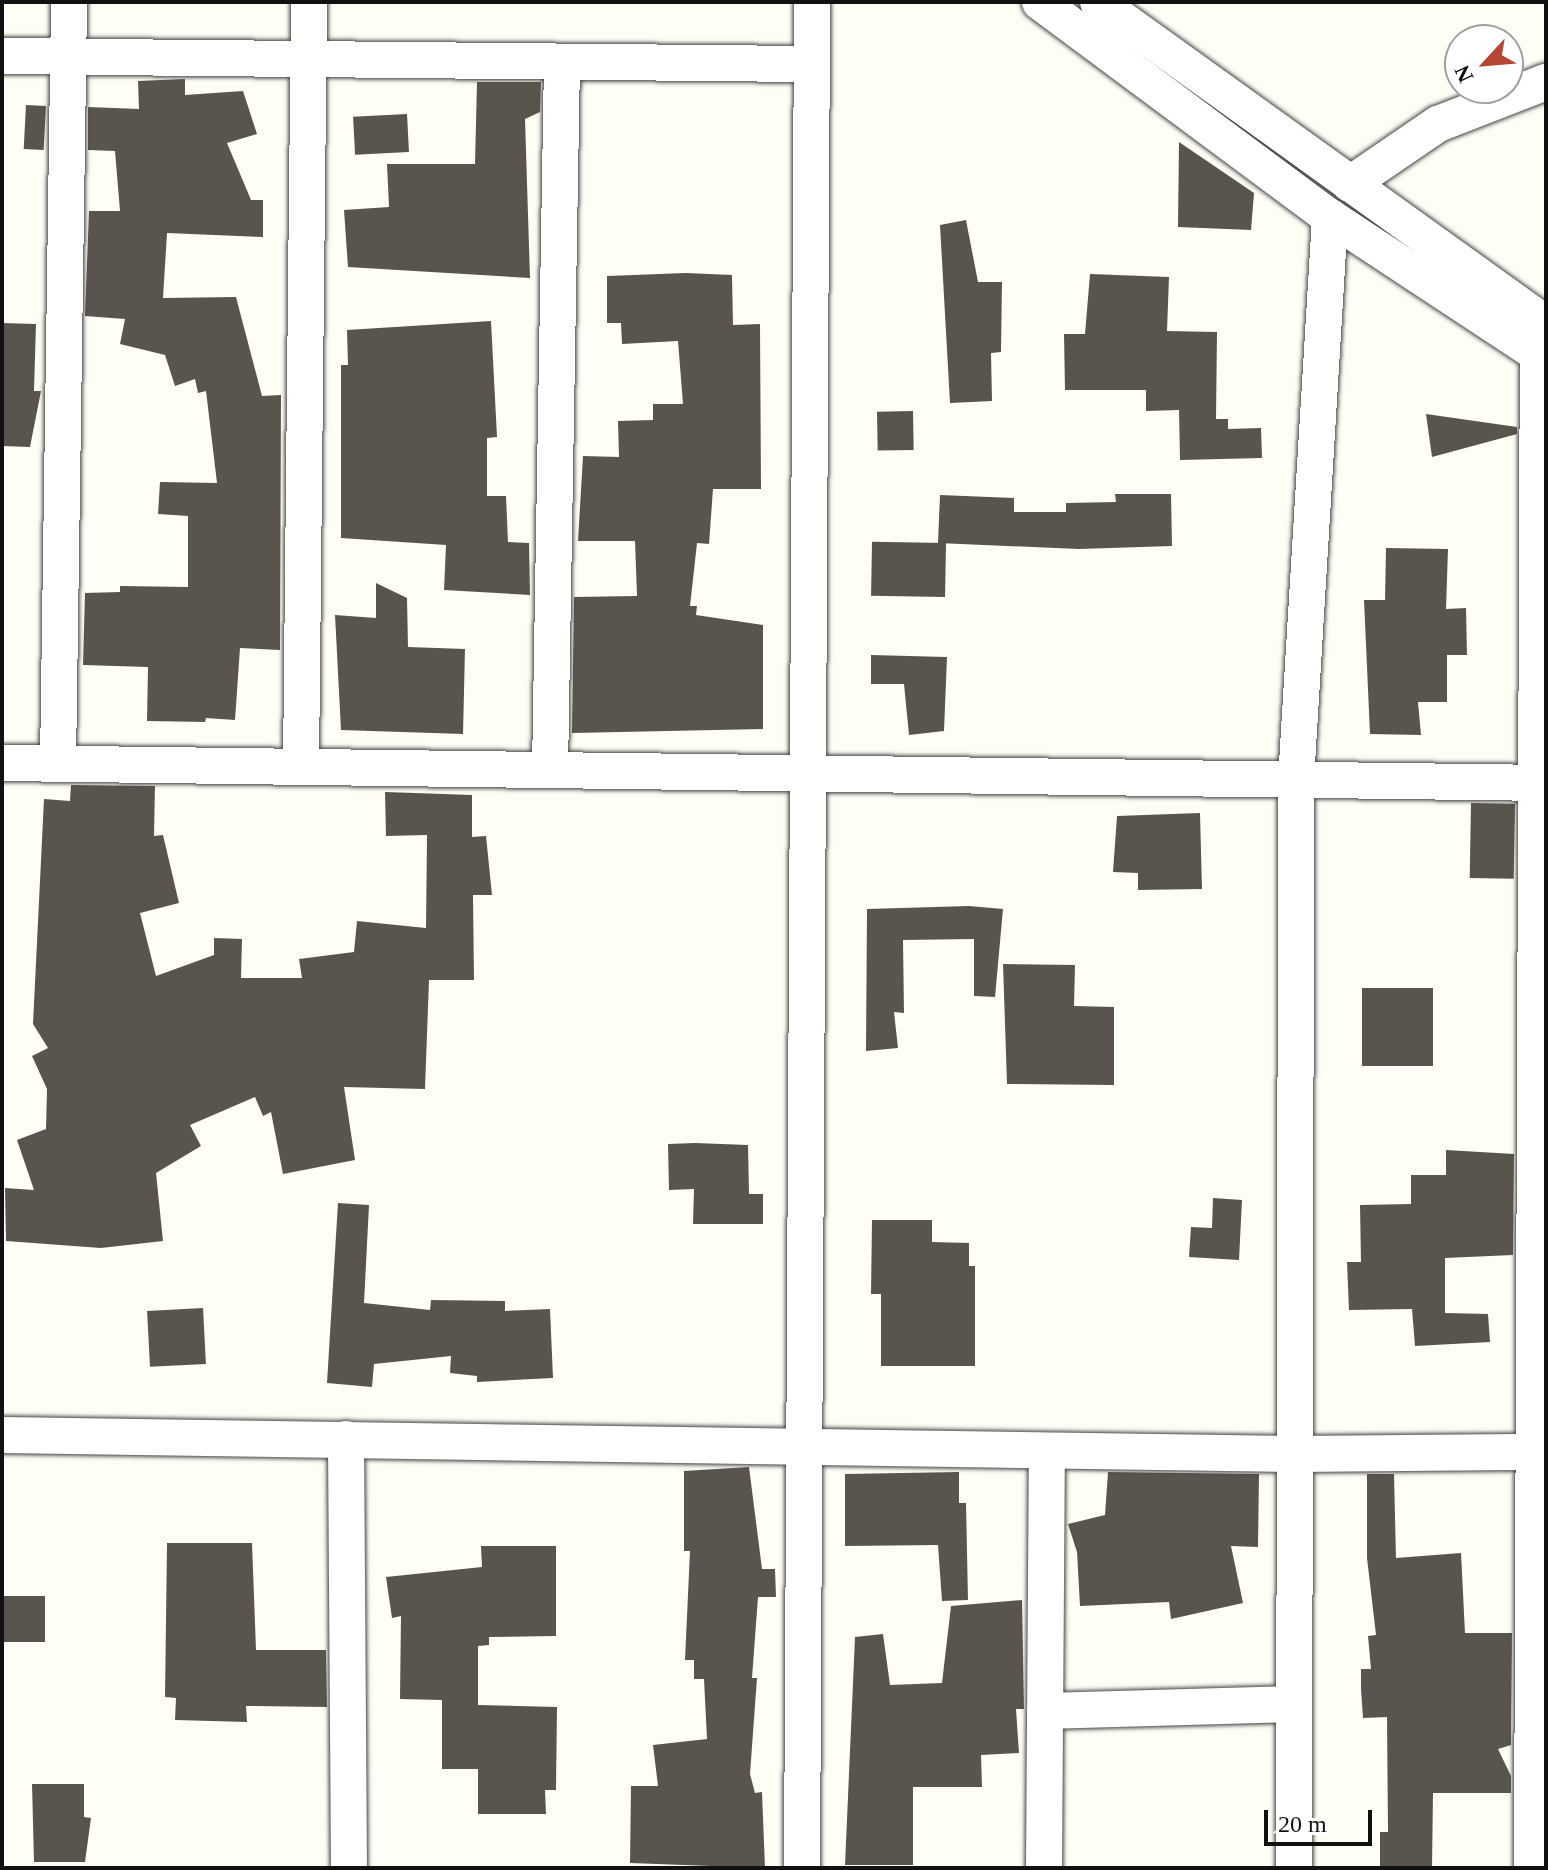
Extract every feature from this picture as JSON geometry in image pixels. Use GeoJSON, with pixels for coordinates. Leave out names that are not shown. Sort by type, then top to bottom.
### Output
{"type":"FeatureCollection","features":[{"type":"Feature","properties":{"kind":"street"},"geometry":{"type":"LineString","coordinates":[[58,763],[69,2]]}},
{"type":"Feature","properties":{"kind":"street"},"geometry":{"type":"LineString","coordinates":[[301,767],[309,2]]}},
{"type":"Feature","properties":{"kind":"street"},"geometry":{"type":"LineString","coordinates":[[802,1868],[812,2]]}},
{"type":"Feature","properties":{"kind":"street"},"geometry":{"type":"LineString","coordinates":[[1040,2],[1330,217],[1541,332]]}},
{"type":"Feature","properties":{"kind":"street"},"geometry":{"type":"LineString","coordinates":[[1098,2],[1350,184],[1541,332]]}},
{"type":"Feature","properties":{"kind":"street"},"geometry":{"type":"LineString","coordinates":[[2,56],[811,64]]}},
{"type":"Feature","properties":{"kind":"street"},"geometry":{"type":"LineString","coordinates":[[550,770],[562,62]]}},
{"type":"Feature","properties":{"kind":"street"},"geometry":{"type":"LineString","coordinates":[[1350,184],[1438,124],[1546,82]]}},
{"type":"Feature","properties":{"kind":"street"},"geometry":{"type":"LineString","coordinates":[[1254,162],[1269,126]]}},
{"type":"Feature","properties":{"kind":"street"},"geometry":{"type":"LineString","coordinates":[[1294,1868],[1296,780],[1330,217]]}},
{"type":"Feature","properties":{"kind":"street"},"geometry":{"type":"LineString","coordinates":[[1532,1868],[1540,1452],[1541,332]]}},
{"type":"Feature","properties":{"kind":"street"},"geometry":{"type":"LineString","coordinates":[[2,763],[1542,783]]}},
{"type":"Feature","properties":{"kind":"street"},"geometry":{"type":"LineString","coordinates":[[2,1435],[804,1444],[1294,1454],[1540,1452]]}},
{"type":"Feature","properties":{"kind":"street"},"geometry":{"type":"LineString","coordinates":[[346,1439],[349,1868]]}},
{"type":"Feature","properties":{"kind":"street"},"geometry":{"type":"LineString","coordinates":[[1044,1868],[1047,1451]]}},
{"type":"Feature","properties":{"kind":"street"},"geometry":{"type":"LineString","coordinates":[[1045,1711],[1294,1704]]}},
{"type":"Feature","properties":{"kind":"building"},"geometry":{"type":"Polygon","coordinates":[[[185,79],[185,95],[243,91],[257,134],[227,143],[251,200],[263,200],[263,237],[167,233],[163,298],[236,297],[262,396],[281,395],[280,650],[240,648],[235,720],[206,718],[205,722],[147,721],[148,667],[83,665],[85,593],[120,592],[120,586],[188,587],[188,516],[158,514],[160,482],[217,483],[206,391],[198,393],[195,379],[175,386],[165,355],[120,344],[125,319],[85,316],[89,211],[120,211],[115,151],[88,150],[88,107],[139,109],[138,81],[185,79]]]}},
{"type":"Feature","properties":{"kind":"building"},"geometry":{"type":"Polygon","coordinates":[[[477,82],[541,82],[540,112],[525,119],[530,278],[348,267],[344,210],[389,207],[387,164],[475,164],[477,82]]]}},
{"type":"Feature","properties":{"kind":"building"},"geometry":{"type":"Polygon","coordinates":[[[26,105],[46,106],[44,150],[24,149],[26,105]]]}},
{"type":"Feature","properties":{"kind":"building"},"geometry":{"type":"Polygon","coordinates":[[[407,114],[409,152],[355,155],[353,117],[407,114]]]}},
{"type":"Feature","properties":{"kind":"building"},"geometry":{"type":"Polygon","coordinates":[[[1179,142],[1254,193],[1251,230],[1178,227],[1179,142]]]}},
{"type":"Feature","properties":{"kind":"building"},"geometry":{"type":"Polygon","coordinates":[[[966,220],[978,282],[1002,282],[1001,352],[991,353],[992,401],[950,403],[940,225],[966,220]]]}},
{"type":"Feature","properties":{"kind":"building"},"geometry":{"type":"Polygon","coordinates":[[[1090,274],[1169,277],[1167,331],[1217,332],[1216,419],[1228,419],[1228,429],[1261,428],[1262,458],[1180,460],[1179,410],[1146,411],[1146,390],[1065,390],[1064,334],[1085,334],[1090,274]]]}},
{"type":"Feature","properties":{"kind":"building"},"geometry":{"type":"Polygon","coordinates":[[[732,275],[733,325],[760,324],[761,489],[713,489],[709,544],[697,543],[690,606],[697,606],[696,615],[763,625],[763,729],[572,733],[574,597],[637,596],[635,541],[578,541],[583,456],[619,457],[618,421],[653,420],[653,404],[683,404],[678,341],[622,344],[621,323],[607,323],[607,276],[732,275]]]}},
{"type":"Feature","properties":{"kind":"building"},"geometry":{"type":"Polygon","coordinates":[[[491,321],[497,437],[487,438],[487,496],[506,496],[508,542],[529,543],[530,595],[444,590],[446,545],[341,538],[341,365],[348,365],[347,330],[491,321]]]}},
{"type":"Feature","properties":{"kind":"building"},"geometry":{"type":"Polygon","coordinates":[[[2,323],[36,324],[34,391],[41,391],[30,447],[2,446],[2,323]]]}},
{"type":"Feature","properties":{"kind":"building"},"geometry":{"type":"Polygon","coordinates":[[[913,411],[914,450],[878,451],[877,412],[913,411]]]}},
{"type":"Feature","properties":{"kind":"building"},"geometry":{"type":"Polygon","coordinates":[[[1426,414],[1517,427],[1517,434],[1432,457],[1426,414]]]}},
{"type":"Feature","properties":{"kind":"building"},"geometry":{"type":"Polygon","coordinates":[[[1115,494],[1171,494],[1172,546],[1079,549],[938,543],[940,495],[1014,498],[1014,512],[1066,512],[1066,503],[1116,502],[1115,494]]]}},
{"type":"Feature","properties":{"kind":"building"},"geometry":{"type":"Polygon","coordinates":[[[872,542],[946,543],[945,597],[871,596],[872,542]]]}},
{"type":"Feature","properties":{"kind":"building"},"geometry":{"type":"Polygon","coordinates":[[[1386,548],[1448,549],[1446,609],[1466,608],[1467,655],[1447,655],[1447,702],[1418,702],[1421,735],[1370,734],[1364,600],[1385,600],[1386,548]]]}},
{"type":"Feature","properties":{"kind":"building"},"geometry":{"type":"Polygon","coordinates":[[[376,583],[407,598],[408,647],[465,649],[463,734],[341,730],[335,615],[376,618],[376,583]]]}},
{"type":"Feature","properties":{"kind":"building"},"geometry":{"type":"Polygon","coordinates":[[[871,655],[947,657],[944,731],[909,735],[904,684],[871,684],[871,655]]]}},
{"type":"Feature","properties":{"kind":"building"},"geometry":{"type":"Polygon","coordinates":[[[71,785],[155,786],[154,836],[163,835],[179,903],[140,913],[156,976],[214,955],[214,938],[242,939],[241,978],[302,978],[299,959],[354,952],[357,921],[426,928],[427,835],[386,836],[385,792],[472,795],[472,837],[486,836],[492,895],[473,895],[474,980],[429,980],[425,1089],[344,1087],[355,1160],[283,1174],[271,1112],[263,1116],[255,1097],[190,1125],[201,1146],[156,1173],[163,1241],[101,1248],[6,1241],[5,1188],[34,1190],[17,1140],[46,1129],[47,1089],[32,1056],[48,1048],[33,1024],[44,799],[70,801],[71,785]]]}},
{"type":"Feature","properties":{"kind":"building"},"geometry":{"type":"Polygon","coordinates":[[[1471,803],[1515,804],[1514,879],[1470,878],[1471,803]]]}},
{"type":"Feature","properties":{"kind":"building"},"geometry":{"type":"Polygon","coordinates":[[[1200,813],[1202,889],[1138,890],[1138,873],[1113,872],[1117,816],[1200,813]]]}},
{"type":"Feature","properties":{"kind":"building"},"geometry":{"type":"Polygon","coordinates":[[[969,906],[1003,909],[995,997],[974,996],[974,939],[903,940],[904,1013],[894,1012],[898,1048],[866,1051],[867,909],[969,906]]]}},
{"type":"Feature","properties":{"kind":"building"},"geometry":{"type":"Polygon","coordinates":[[[1003,964],[1075,965],[1074,1006],[1114,1007],[1114,1085],[1007,1084],[1003,964]]]}},
{"type":"Feature","properties":{"kind":"building"},"geometry":{"type":"Polygon","coordinates":[[[1362,988],[1433,988],[1433,1066],[1362,1066],[1362,988]]]}},
{"type":"Feature","properties":{"kind":"building"},"geometry":{"type":"Polygon","coordinates":[[[668,1144],[748,1145],[749,1194],[763,1194],[763,1224],[693,1224],[694,1189],[669,1190],[668,1144]]]}},
{"type":"Feature","properties":{"kind":"building"},"geometry":{"type":"Polygon","coordinates":[[[1446,1150],[1514,1154],[1513,1255],[1445,1258],[1445,1313],[1488,1314],[1490,1342],[1415,1346],[1412,1309],[1349,1310],[1347,1262],[1361,1262],[1360,1205],[1411,1204],[1411,1175],[1446,1175],[1446,1150]]]}},
{"type":"Feature","properties":{"kind":"building"},"geometry":{"type":"Polygon","coordinates":[[[1213,1198],[1242,1200],[1239,1260],[1189,1257],[1191,1227],[1212,1228],[1213,1198]]]}},
{"type":"Feature","properties":{"kind":"building"},"geometry":{"type":"Polygon","coordinates":[[[338,1203],[369,1205],[364,1303],[430,1310],[431,1300],[505,1301],[505,1311],[550,1309],[553,1378],[477,1382],[477,1376],[450,1373],[451,1356],[374,1364],[372,1387],[327,1383],[338,1203]]]}},
{"type":"Feature","properties":{"kind":"building"},"geometry":{"type":"Polygon","coordinates":[[[872,1220],[932,1220],[932,1242],[969,1243],[969,1266],[975,1266],[975,1366],[881,1366],[881,1294],[871,1294],[872,1220]]]}},
{"type":"Feature","properties":{"kind":"building"},"geometry":{"type":"Polygon","coordinates":[[[203,1308],[206,1364],[150,1367],[147,1311],[203,1308]]]}},
{"type":"Feature","properties":{"kind":"building"},"geometry":{"type":"Polygon","coordinates":[[[749,1467],[762,1569],[775,1569],[776,1597],[758,1597],[752,1678],[757,1678],[750,1774],[755,1793],[762,1792],[765,1868],[630,1863],[631,1786],[658,1786],[653,1745],[707,1739],[704,1679],[694,1679],[694,1660],[685,1660],[690,1551],[684,1551],[684,1471],[749,1467]]]}},
{"type":"Feature","properties":{"kind":"building"},"geometry":{"type":"Polygon","coordinates":[[[959,1472],[959,1503],[966,1503],[968,1600],[942,1601],[938,1545],[845,1546],[845,1474],[959,1472]]]}},
{"type":"Feature","properties":{"kind":"building"},"geometry":{"type":"Polygon","coordinates":[[[1108,1472],[1259,1474],[1258,1547],[1231,1546],[1243,1603],[1171,1619],[1169,1602],[1080,1606],[1077,1552],[1068,1524],[1105,1515],[1108,1472]]]}},
{"type":"Feature","properties":{"kind":"building"},"geometry":{"type":"Polygon","coordinates":[[[1367,1474],[1394,1474],[1396,1558],[1461,1553],[1465,1633],[1512,1633],[1511,1745],[1498,1749],[1511,1776],[1511,1793],[1433,1793],[1432,1868],[1380,1868],[1380,1832],[1388,1832],[1387,1717],[1363,1718],[1361,1689],[1361,1669],[1371,1669],[1368,1636],[1376,1635],[1367,1558],[1367,1474]]]}},
{"type":"Feature","properties":{"kind":"building"},"geometry":{"type":"Polygon","coordinates":[[[167,1543],[252,1543],[256,1650],[326,1650],[327,1707],[246,1706],[247,1722],[175,1720],[176,1698],[165,1697],[167,1543]]]}},
{"type":"Feature","properties":{"kind":"building"},"geometry":{"type":"Polygon","coordinates":[[[481,1546],[556,1546],[556,1636],[489,1637],[489,1645],[478,1646],[478,1705],[557,1707],[556,1790],[545,1790],[546,1814],[478,1814],[478,1769],[442,1769],[442,1700],[400,1699],[401,1616],[392,1618],[386,1577],[482,1567],[481,1546]]]}},
{"type":"Feature","properties":{"kind":"building"},"geometry":{"type":"Polygon","coordinates":[[[2,1596],[45,1596],[45,1642],[2,1642],[2,1596]]]}},
{"type":"Feature","properties":{"kind":"building"},"geometry":{"type":"Polygon","coordinates":[[[1022,1600],[1024,1709],[1016,1709],[1019,1753],[981,1755],[982,1787],[913,1787],[913,1865],[845,1865],[855,1637],[883,1634],[890,1685],[942,1683],[951,1606],[1022,1600]]]}},
{"type":"Feature","properties":{"kind":"building"},"geometry":{"type":"Polygon","coordinates":[[[32,1784],[84,1784],[84,1817],[91,1818],[85,1862],[34,1862],[32,1784]]]}}]}
